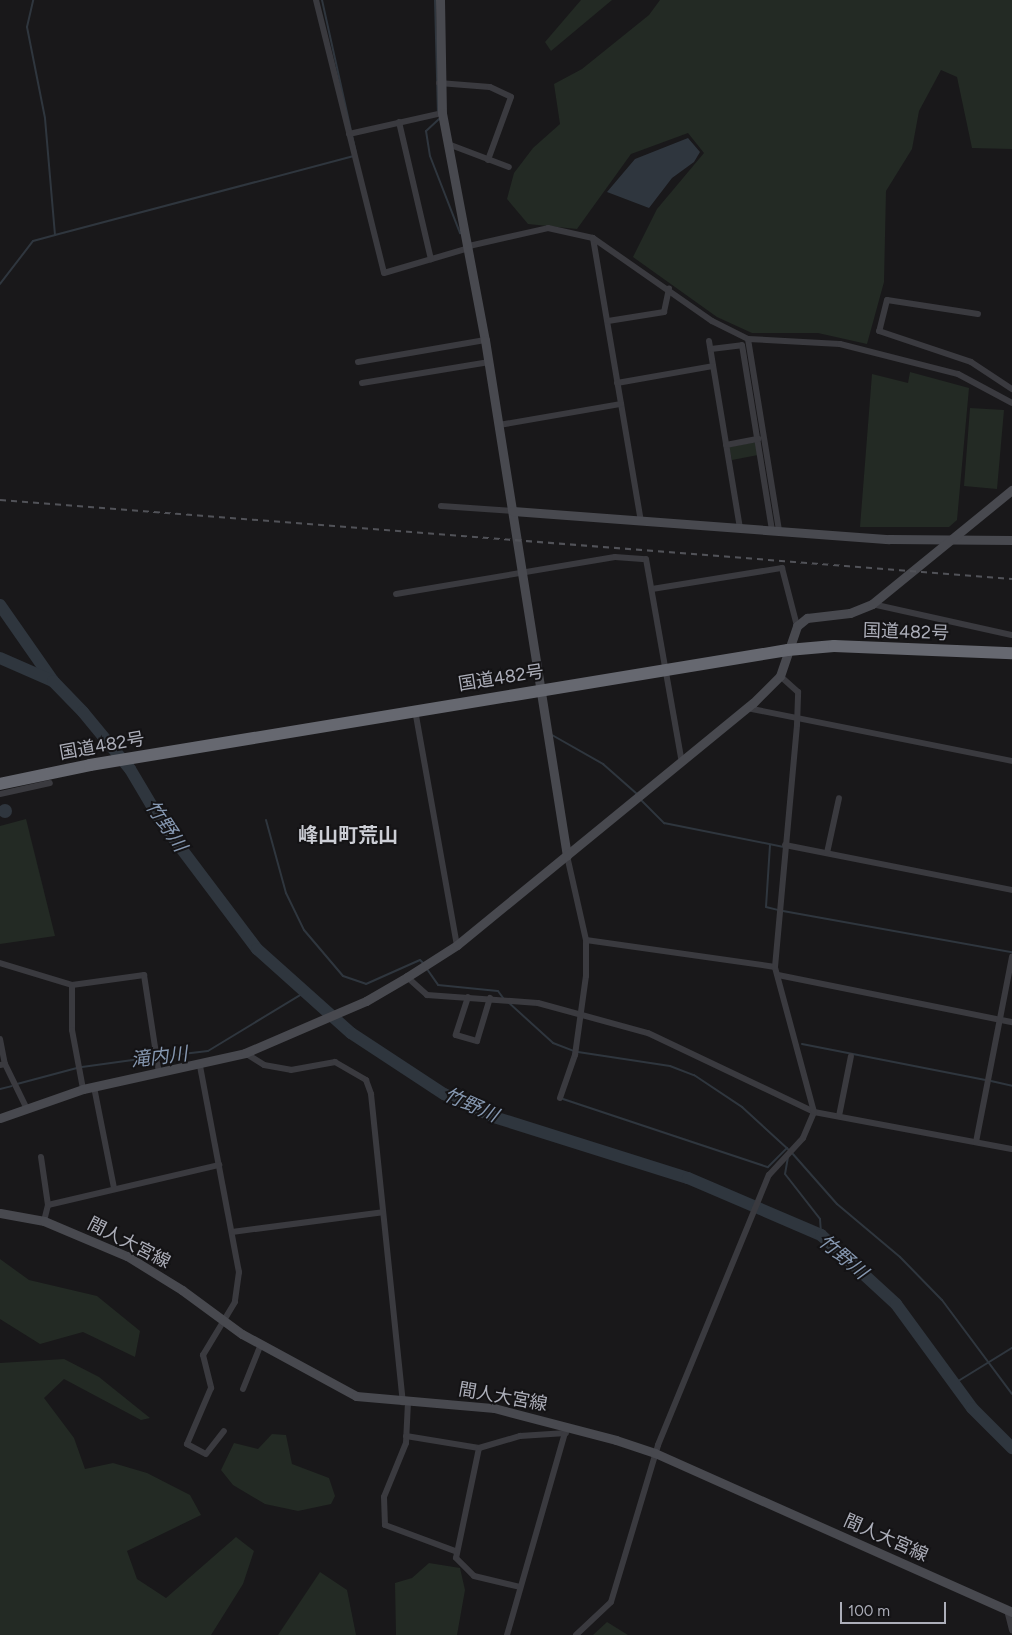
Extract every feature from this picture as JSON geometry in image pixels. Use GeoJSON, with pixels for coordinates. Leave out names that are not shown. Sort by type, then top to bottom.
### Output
{"type":"FeatureCollection","features":[{"type":"Feature","properties":{"kind":"highway","name":"国道482号"},"geometry":{"type":"LineString","coordinates":[[0,784],[90,765],[666,668],[788,650],[834,646],[1012,653]]}},
{"type":"Feature","properties":{"kind":"street"},"geometry":{"type":"LineString","coordinates":[[316,0],[384,273],[469,247],[548,228],[593,238],[669,289],[712,321],[748,338],[840,344],[958,374],[1012,403]]}},
{"type":"Feature","properties":{"kind":"street"},"geometry":{"type":"LineString","coordinates":[[440,0],[438,83],[442,112],[469,247],[568,856],[586,940],[582,1014],[575,1054],[560,1098]]}},
{"type":"Feature","properties":{"kind":"street"},"geometry":{"type":"LineString","coordinates":[[438,83],[490,87],[511,97],[488,160]]}},
{"type":"Feature","properties":{"kind":"street"},"geometry":{"type":"LineString","coordinates":[[349,134],[442,112]]}},
{"type":"Feature","properties":{"kind":"street"},"geometry":{"type":"LineString","coordinates":[[399,122],[431,259]]}},
{"type":"Feature","properties":{"kind":"street"},"geometry":{"type":"LineString","coordinates":[[448,144],[509,167]]}},
{"type":"Feature","properties":{"kind":"street"},"geometry":{"type":"LineString","coordinates":[[593,238],[641,521]]}},
{"type":"Feature","properties":{"kind":"street"},"geometry":{"type":"LineString","coordinates":[[608,321],[664,312],[669,289]]}},
{"type":"Feature","properties":{"kind":"street"},"geometry":{"type":"LineString","coordinates":[[978,314],[886,300],[878,331],[971,362],[1012,389]]}},
{"type":"Feature","properties":{"kind":"street"},"geometry":{"type":"LineString","coordinates":[[748,338],[776,530]]}},
{"type":"Feature","properties":{"kind":"street"},"geometry":{"type":"LineString","coordinates":[[358,362],[485,340]]}},
{"type":"Feature","properties":{"kind":"street"},"geometry":{"type":"LineString","coordinates":[[709,341],[740,528]]}},
{"type":"Feature","properties":{"kind":"street"},"geometry":{"type":"LineString","coordinates":[[710,349],[742,345],[776,530]]}},
{"type":"Feature","properties":{"kind":"street"},"geometry":{"type":"LineString","coordinates":[[362,383],[489,362]]}},
{"type":"Feature","properties":{"kind":"street"},"geometry":{"type":"LineString","coordinates":[[617,383],[713,366]]}},
{"type":"Feature","properties":{"kind":"street"},"geometry":{"type":"LineString","coordinates":[[499,425],[621,404]]}},
{"type":"Feature","properties":{"kind":"street"},"geometry":{"type":"LineString","coordinates":[[726,445],[758,439]]}},
{"type":"Feature","properties":{"kind":"street"},"geometry":{"type":"LineString","coordinates":[[0,1118],[26,1107],[83,1089],[200,1066],[245,1054],[366,1001],[407,977],[457,945],[747,708],[780,676],[797,626],[813,614],[850,613],[872,604],[1012,490]]}},
{"type":"Feature","properties":{"kind":"street"},"geometry":{"type":"LineString","coordinates":[[441,506],[889,539],[954,536],[1012,540]]}},
{"type":"Feature","properties":{"kind":"street"},"geometry":{"type":"LineString","coordinates":[[396,594],[615,557],[646,560],[682,763]]}},
{"type":"Feature","properties":{"kind":"street"},"geometry":{"type":"LineString","coordinates":[[652,589],[782,568],[797,626]]}},
{"type":"Feature","properties":{"kind":"street"},"geometry":{"type":"LineString","coordinates":[[872,604],[1012,635]]}},
{"type":"Feature","properties":{"kind":"street"},"geometry":{"type":"LineString","coordinates":[[576,1635],[611,1602],[655,1453],[765,1186],[803,1138],[814,1112],[775,967],[796,718],[796,687],[780,676]]}},
{"type":"Feature","properties":{"kind":"street"},"geometry":{"type":"LineString","coordinates":[[747,708],[1012,761]]}},
{"type":"Feature","properties":{"kind":"street"},"geometry":{"type":"LineString","coordinates":[[415,710],[457,945]]}},
{"type":"Feature","properties":{"kind":"street"},"geometry":{"type":"LineString","coordinates":[[0,794],[50,783]]}},
{"type":"Feature","properties":{"kind":"street"},"geometry":{"type":"LineString","coordinates":[[827,853],[839,798]]}},
{"type":"Feature","properties":{"kind":"street"},"geometry":{"type":"LineString","coordinates":[[785,845],[1012,890]]}},
{"type":"Feature","properties":{"kind":"street"},"geometry":{"type":"LineString","coordinates":[[586,940],[775,967]]}},
{"type":"Feature","properties":{"kind":"street"},"geometry":{"type":"LineString","coordinates":[[976,1142],[1012,956]]}},
{"type":"Feature","properties":{"kind":"street"},"geometry":{"type":"LineString","coordinates":[[0,964],[72,985],[144,974],[159,1073]]}},
{"type":"Feature","properties":{"kind":"street"},"geometry":{"type":"LineString","coordinates":[[778,975],[1012,1022]]}},
{"type":"Feature","properties":{"kind":"street"},"geometry":{"type":"LineString","coordinates":[[407,977],[427,995],[490,998],[538,1003],[648,1033],[814,1112],[1012,1149]]}},
{"type":"Feature","properties":{"kind":"street"},"geometry":{"type":"LineString","coordinates":[[72,985],[72,1030],[83,1089]]}},
{"type":"Feature","properties":{"kind":"street"},"geometry":{"type":"LineString","coordinates":[[468,997],[456,1035],[477,1041],[490,998]]}},
{"type":"Feature","properties":{"kind":"street"},"geometry":{"type":"LineString","coordinates":[[0,1039],[3,1064],[26,1107]]}},
{"type":"Feature","properties":{"kind":"street"},"geometry":{"type":"LineString","coordinates":[[245,1054],[264,1065],[291,1070],[335,1062],[366,1080],[371,1094],[405,1402],[406,1436],[384,1497],[385,1525],[455,1551]]}},
{"type":"Feature","properties":{"kind":"street"},"geometry":{"type":"LineString","coordinates":[[839,1116],[851,1056]]}},
{"type":"Feature","properties":{"kind":"street"},"geometry":{"type":"LineString","coordinates":[[200,1066],[239,1272],[236,1302],[203,1355],[211,1388],[187,1444],[206,1454],[224,1430]]}},
{"type":"Feature","properties":{"kind":"street"},"geometry":{"type":"LineString","coordinates":[[94,1087],[114,1188]]}},
{"type":"Feature","properties":{"kind":"street"},"geometry":{"type":"LineString","coordinates":[[40,1157],[48,1205],[44,1221]]}},
{"type":"Feature","properties":{"kind":"street"},"geometry":{"type":"LineString","coordinates":[[48,1205],[114,1188],[219,1165]]}},
{"type":"Feature","properties":{"kind":"street"},"geometry":{"type":"LineString","coordinates":[[232,1232],[383,1212]]}},
{"type":"Feature","properties":{"kind":"street","name":"間人大宮線"},"geometry":{"type":"LineString","coordinates":[[0,1213],[44,1221],[127,1256],[182,1290],[224,1322],[356,1396],[405,1402],[494,1408],[566,1430],[655,1453],[1010,1611]]}},
{"type":"Feature","properties":{"kind":"street"},"geometry":{"type":"LineString","coordinates":[[243,1389],[261,1344]]}},
{"type":"Feature","properties":{"kind":"street"},"geometry":{"type":"LineString","coordinates":[[406,1436],[479,1448],[520,1436],[566,1430],[507,1635]]}},
{"type":"Feature","properties":{"kind":"street"},"geometry":{"type":"LineString","coordinates":[[479,1448],[455,1551],[466,1572],[520,1588]]}},
{"type":"Feature","properties":{"kind":"street"},"geometry":{"type":"LineString","coordinates":[[1010,1611],[1012,1630]]}},
{"type":"Feature","properties":{"kind":"shaded area"},"geometry":{"type":"Polygon","coordinates":[[[581,0],[612,0],[551,51],[545,42],[581,0]]]}},
{"type":"Feature","properties":{"kind":"shaded area"},"geometry":{"type":"Polygon","coordinates":[[[660,0],[1012,0],[1012,149],[972,148],[957,77],[941,70],[919,111],[912,149],[886,191],[884,282],[867,344],[818,333],[752,333],[717,317],[633,257],[657,209],[704,153],[688,133],[631,154],[577,229],[528,224],[507,199],[514,173],[533,148],[560,124],[554,84],[582,69],[649,15],[660,0]]]}},
{"type":"Feature","properties":{"kind":"shaded area"},"geometry":{"type":"Polygon","coordinates":[[[688,138],[700,152],[694,162],[672,178],[649,208],[607,192],[635,159],[688,138]]]}},
{"type":"Feature","properties":{"kind":"shaded area"},"geometry":{"type":"Polygon","coordinates":[[[910,372],[969,388],[957,520],[949,527],[860,527],[872,374],[908,383],[910,372]]]}},
{"type":"Feature","properties":{"kind":"shaded area"},"geometry":{"type":"Polygon","coordinates":[[[970,408],[1004,410],[997,489],[964,486],[970,408]]]}},
{"type":"Feature","properties":{"kind":"shaded area"},"geometry":{"type":"Polygon","coordinates":[[[756,442],[758,455],[732,460],[729,447],[756,442]]]}},
{"type":"Feature","properties":{"kind":"shaded area"},"geometry":{"type":"Polygon","coordinates":[[[5,804],[10,806],[12,811],[10,816],[5,818],[0,816],[-2,811],[0,806],[5,804]]]}},
{"type":"Feature","properties":{"kind":"shaded area"},"geometry":{"type":"Polygon","coordinates":[[[26,819],[55,936],[0,944],[0,826],[26,819]]]}},
{"type":"Feature","properties":{"kind":"shaded area"},"geometry":{"type":"Polygon","coordinates":[[[0,1259],[29,1280],[97,1296],[140,1331],[135,1357],[83,1332],[40,1344],[0,1319],[0,1259]]]}},
{"type":"Feature","properties":{"kind":"shaded area"},"geometry":{"type":"Polygon","coordinates":[[[64,1359],[99,1377],[150,1418],[141,1420],[64,1379],[44,1398],[74,1438],[85,1469],[113,1463],[147,1473],[190,1495],[201,1515],[127,1551],[137,1579],[166,1598],[236,1537],[254,1551],[243,1584],[211,1635],[0,1635],[0,1363],[64,1359]]]}},
{"type":"Feature","properties":{"kind":"shaded area"},"geometry":{"type":"Polygon","coordinates":[[[272,1434],[286,1435],[292,1464],[329,1478],[335,1496],[331,1504],[298,1511],[265,1504],[233,1485],[221,1470],[234,1443],[258,1449],[272,1434]]]}},
{"type":"Feature","properties":{"kind":"shaded area"},"geometry":{"type":"Polygon","coordinates":[[[429,1563],[460,1568],[465,1590],[457,1635],[396,1635],[395,1583],[412,1578],[429,1563]]]}},
{"type":"Feature","properties":{"kind":"shaded area"},"geometry":{"type":"Polygon","coordinates":[[[320,1572],[347,1590],[356,1635],[278,1635],[320,1572]]]}},
{"type":"Feature","properties":{"kind":"shaded area"},"geometry":{"type":"Polygon","coordinates":[[[607,1622],[628,1635],[593,1635],[607,1622]]]}},
{"type":"Feature","properties":{"kind":"waterway"},"geometry":{"type":"LineString","coordinates":[[0,284],[33,241],[55,235],[45,118],[27,27],[33,0]]}},
{"type":"Feature","properties":{"kind":"waterway"},"geometry":{"type":"LineString","coordinates":[[322,0],[356,153]]}},
{"type":"Feature","properties":{"kind":"waterway"},"geometry":{"type":"LineString","coordinates":[[435,0],[438,112]]}},
{"type":"Feature","properties":{"kind":"waterway"},"geometry":{"type":"LineString","coordinates":[[439,119],[426,131],[430,156],[460,233]]}},
{"type":"Feature","properties":{"kind":"waterway"},"geometry":{"type":"LineString","coordinates":[[55,235],[354,156]]}},
{"type":"Feature","properties":{"kind":"waterway"},"geometry":{"type":"LineString","coordinates":[[0,605],[53,681]]}},
{"type":"Feature","properties":{"kind":"waterway","name":"竹野川"},"geometry":{"type":"LineString","coordinates":[[0,658],[53,681],[83,712],[130,769],[162,823],[257,949],[351,1033],[444,1094],[494,1117],[688,1178],[821,1235],[896,1304],[972,1408],[1012,1448]]}},
{"type":"Feature","properties":{"kind":"waterway"},"geometry":{"type":"LineString","coordinates":[[552,735],[603,764],[637,794]]}},
{"type":"Feature","properties":{"kind":"waterway"},"geometry":{"type":"LineString","coordinates":[[641,800],[664,823],[784,847]]}},
{"type":"Feature","properties":{"kind":"waterway"},"geometry":{"type":"LineString","coordinates":[[266,820],[286,893],[304,930],[343,976],[366,984],[420,960],[423,963]]}},
{"type":"Feature","properties":{"kind":"waterway"},"geometry":{"type":"LineString","coordinates":[[770,845],[766,907],[778,910]]}},
{"type":"Feature","properties":{"kind":"waterway"},"geometry":{"type":"LineString","coordinates":[[783,911],[1012,952]]}},
{"type":"Feature","properties":{"kind":"waterway"},"geometry":{"type":"LineString","coordinates":[[427,969],[438,985],[498,991],[503,998]]}},
{"type":"Feature","properties":{"kind":"waterway","name":"滝内川"},"geometry":{"type":"LineString","coordinates":[[158,1057],[208,1051],[305,992]]}},
{"type":"Feature","properties":{"kind":"waterway"},"geometry":{"type":"LineString","coordinates":[[508,1002],[553,1043],[574,1051]]}},
{"type":"Feature","properties":{"kind":"waterway"},"geometry":{"type":"LineString","coordinates":[[802,1044],[986,1080]]}},
{"type":"Feature","properties":{"kind":"waterway"},"geometry":{"type":"LineString","coordinates":[[578,1052],[670,1066],[694,1075],[742,1107],[789,1150]]}},
{"type":"Feature","properties":{"kind":"waterway","name":"滝内川"},"geometry":{"type":"LineString","coordinates":[[82,1067],[154,1057]]}},
{"type":"Feature","properties":{"kind":"waterway","name":"滝内川"},"geometry":{"type":"LineString","coordinates":[[17,1084],[77,1068]]}},
{"type":"Feature","properties":{"kind":"waterway"},"geometry":{"type":"LineString","coordinates":[[991,1081],[1012,1086]]}},
{"type":"Feature","properties":{"kind":"waterway","name":"滝内川"},"geometry":{"type":"LineString","coordinates":[[0,1089],[12,1086]]}},
{"type":"Feature","properties":{"kind":"waterway"},"geometry":{"type":"LineString","coordinates":[[563,1099],[768,1167],[787,1148]]}},
{"type":"Feature","properties":{"kind":"waterway"},"geometry":{"type":"LineString","coordinates":[[792,1153],[837,1204],[900,1257],[942,1300],[1012,1394]]}},
{"type":"Feature","properties":{"kind":"waterway"},"geometry":{"type":"LineString","coordinates":[[788,1157],[785,1174],[820,1219],[821,1235]]}},
{"type":"Feature","properties":{"kind":"waterway"},"geometry":{"type":"LineString","coordinates":[[955,1383],[1012,1348]]}},
{"type":"Feature","properties":{"kind":"railway"},"geometry":{"type":"LineString","coordinates":[[0,500],[1012,579]]}},
{"type":"Feature","properties":{"kind":"district","name":"峰山町荒山"},"geometry":{"type":"Point","coordinates":[348,835]}}]}
